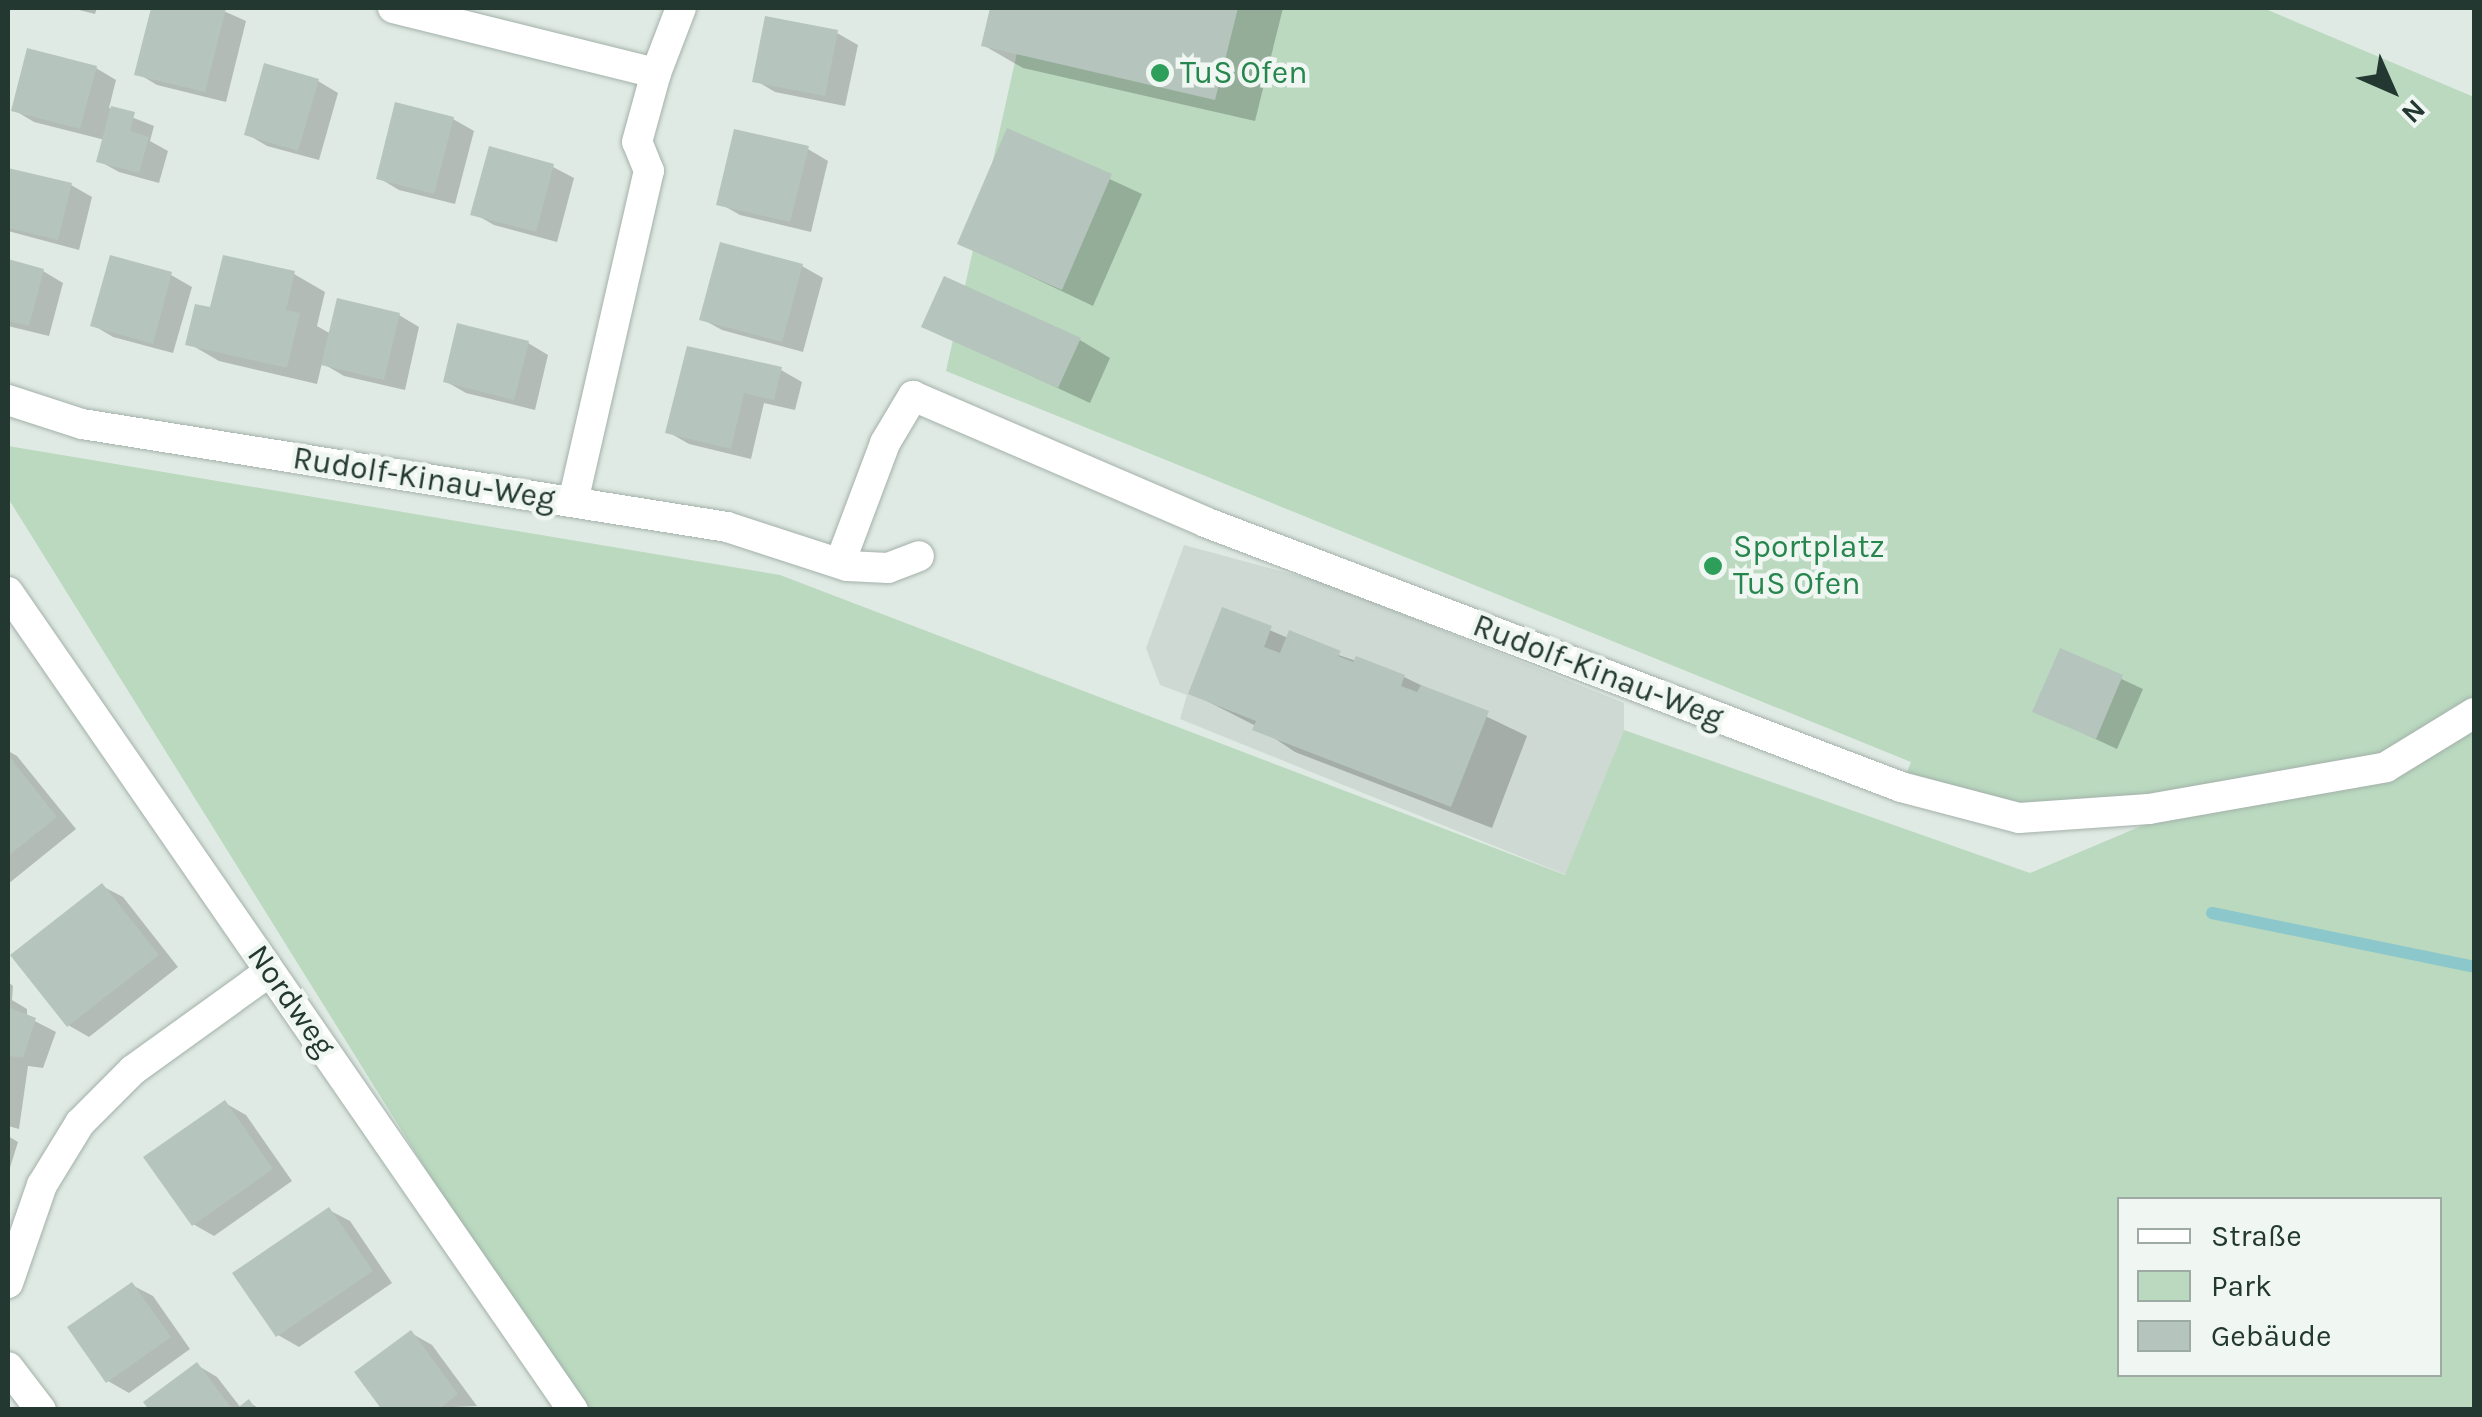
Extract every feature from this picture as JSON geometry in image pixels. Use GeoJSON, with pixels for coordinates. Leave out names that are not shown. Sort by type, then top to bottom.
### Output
{"type":"FeatureCollection","features":[{"type":"Feature","properties":{"kind":"street"},"geometry":{"type":"LineString","coordinates":[[393,8],[656,72]]}},
{"type":"Feature","properties":{"kind":"street"},"geometry":{"type":"LineString","coordinates":[[573,502],[649,171],[638,142],[656,72],[681,8]]}},
{"type":"Feature","properties":{"kind":"street","name":"Rudolf-Kinau-Weg"},"geometry":{"type":"LineString","coordinates":[[840,563],[886,443],[913,396],[1223,530],[1901,787],[2018,818],[2150,809],[2386,767],[2474,712]]}},
{"type":"Feature","properties":{"kind":"street","name":"Rudolf-Kinau-Weg"},"geometry":{"type":"LineString","coordinates":[[8,400],[82,424],[727,528],[840,563],[888,568],[920,556]]}},
{"type":"Feature","properties":{"kind":"street","name":"Nordweg"},"geometry":{"type":"LineString","coordinates":[[8,592],[573,1410]]}},
{"type":"Feature","properties":{"kind":"street"},"geometry":{"type":"LineString","coordinates":[[8,1283],[42,1185],[80,1123],[133,1070],[269,972]]}},
{"type":"Feature","properties":{"kind":"street"},"geometry":{"type":"LineString","coordinates":[[8,1367],[41,1410]]}},
{"type":"Feature","properties":{"kind":"shaded area"},"geometry":{"type":"Polygon","coordinates":[[[1184,545],[1361,593],[1390,609],[1624,703],[1624,730],[1566,875],[1180,719],[1187,695],[1160,685],[1146,648],[1184,545]]]}},
{"type":"Feature","properties":{"kind":"green space"},"geometry":{"type":"Polygon","coordinates":[[[1027,8],[2263,8],[2474,97],[2474,1409],[575,1409],[8,498],[8,446],[780,575],[1565,875],[1624,730],[2030,873],[2146,824],[2168,805],[2019,818],[1901,787],[1911,762],[946,371],[1027,8]]]}},
{"type":"Feature","properties":{"kind":"building"},"geometry":{"type":"Polygon","coordinates":[[[151,8],[226,8],[205,92],[134,75],[151,8]]]}},
{"type":"Feature","properties":{"kind":"building","name":"TuS Ofen"},"geometry":{"type":"Polygon","coordinates":[[[990,8],[1238,8],[1215,100],[981,46],[990,8]]]}},
{"type":"Feature","properties":{"kind":"building"},"geometry":{"type":"Polygon","coordinates":[[[765,16],[838,30],[825,96],[752,82],[765,16]]]}},
{"type":"Feature","properties":{"kind":"building"},"geometry":{"type":"Polygon","coordinates":[[[27,48],[97,66],[80,129],[11,111],[27,48]]]}},
{"type":"Feature","properties":{"kind":"building"},"geometry":{"type":"Polygon","coordinates":[[[264,63],[319,79],[298,151],[244,135],[264,63]]]}},
{"type":"Feature","properties":{"kind":"building"},"geometry":{"type":"Polygon","coordinates":[[[395,102],[454,117],[434,194],[376,179],[395,102]]]}},
{"type":"Feature","properties":{"kind":"building"},"geometry":{"type":"Polygon","coordinates":[[[111,106],[135,112],[130,131],[149,137],[139,173],[96,162],[111,106]]]}},
{"type":"Feature","properties":{"kind":"building"},"geometry":{"type":"Polygon","coordinates":[[[1007,128],[1112,174],[1062,290],[957,244],[1007,128]]]}},
{"type":"Feature","properties":{"kind":"building"},"geometry":{"type":"Polygon","coordinates":[[[734,129],[809,146],[790,222],[716,205],[734,129]]]}},
{"type":"Feature","properties":{"kind":"building"},"geometry":{"type":"Polygon","coordinates":[[[489,146],[554,164],[536,232],[470,215],[489,146]]]}},
{"type":"Feature","properties":{"kind":"building"},"geometry":{"type":"Polygon","coordinates":[[[8,168],[72,183],[58,240],[8,228],[8,168]]]}},
{"type":"Feature","properties":{"kind":"building"},"geometry":{"type":"Polygon","coordinates":[[[720,242],[803,264],[782,342],[699,320],[720,242]]]}},
{"type":"Feature","properties":{"kind":"building"},"geometry":{"type":"Polygon","coordinates":[[[110,255],[172,272],[153,344],[90,326],[110,255]]]}},
{"type":"Feature","properties":{"kind":"building"},"geometry":{"type":"Polygon","coordinates":[[[223,255],[295,271],[286,310],[300,313],[287,368],[185,345],[195,304],[210,307],[223,255]]]}},
{"type":"Feature","properties":{"kind":"building"},"geometry":{"type":"Polygon","coordinates":[[[8,259],[44,269],[29,326],[8,321],[8,259]]]}},
{"type":"Feature","properties":{"kind":"building"},"geometry":{"type":"Polygon","coordinates":[[[944,276],[1081,338],[1058,388],[921,327],[944,276]]]}},
{"type":"Feature","properties":{"kind":"building"},"geometry":{"type":"Polygon","coordinates":[[[337,298],[400,313],[384,380],[321,365],[337,298]]]}},
{"type":"Feature","properties":{"kind":"building"},"geometry":{"type":"Polygon","coordinates":[[[457,323],[529,341],[514,400],[443,382],[457,323]]]}},
{"type":"Feature","properties":{"kind":"building"},"geometry":{"type":"Polygon","coordinates":[[[687,346],[782,367],[774,400],[744,393],[731,449],[665,433],[687,346]]]}},
{"type":"Feature","properties":{"kind":"building"},"geometry":{"type":"Polygon","coordinates":[[[1222,607],[1272,626],[1264,647],[1280,653],[1289,630],[1341,651],[1338,656],[1353,662],[1356,656],[1405,675],[1401,686],[1417,692],[1421,685],[1489,711],[1451,807],[1252,730],[1256,721],[1188,694],[1222,607]]]}},
{"type":"Feature","properties":{"kind":"building"},"geometry":{"type":"Polygon","coordinates":[[[2060,648],[2123,675],[2096,739],[2032,712],[2060,648]]]}},
{"type":"Feature","properties":{"kind":"building"},"geometry":{"type":"Polygon","coordinates":[[[8,755],[57,817],[8,856],[8,755]]]}},
{"type":"Feature","properties":{"kind":"building"},"geometry":{"type":"Polygon","coordinates":[[[102,883],[159,955],[67,1027],[10,955],[102,883]]]}},
{"type":"Feature","properties":{"kind":"building"},"geometry":{"type":"Polygon","coordinates":[[[8,1007],[36,1018],[23,1058],[8,1056],[8,1007]]]}},
{"type":"Feature","properties":{"kind":"building"},"geometry":{"type":"Polygon","coordinates":[[[225,1100],[273,1169],[192,1226],[143,1157],[225,1100]]]}},
{"type":"Feature","properties":{"kind":"building"},"geometry":{"type":"Polygon","coordinates":[[[329,1207],[373,1271],[276,1337],[232,1273],[329,1207]]]}},
{"type":"Feature","properties":{"kind":"building"},"geometry":{"type":"Polygon","coordinates":[[[132,1282],[171,1337],[106,1383],[67,1327],[132,1282]]]}},
{"type":"Feature","properties":{"kind":"building"},"geometry":{"type":"Polygon","coordinates":[[[411,1330],[458,1394],[438,1410],[382,1410],[354,1372],[411,1330]]]}},
{"type":"Feature","properties":{"kind":"building"},"geometry":{"type":"Polygon","coordinates":[[[197,1362],[233,1410],[149,1410],[143,1402],[197,1362]]]}},
{"type":"Feature","properties":{"kind":"building"},"geometry":{"type":"Polygon","coordinates":[[[249,1399],[256,1410],[235,1410],[249,1399]]]}},
{"type":"Feature","properties":{"kind":"waterway"},"geometry":{"type":"LineString","coordinates":[[2212,913],[2474,967]]}},
{"type":"Feature","properties":{"kind":"place","name":"TuS Ofen"},"geometry":{"type":"Point","coordinates":[1160,73]}},
{"type":"Feature","properties":{"kind":"place","name":"Sportplatz TuS Ofen"},"geometry":{"type":"Point","coordinates":[1713,566]}}]}
